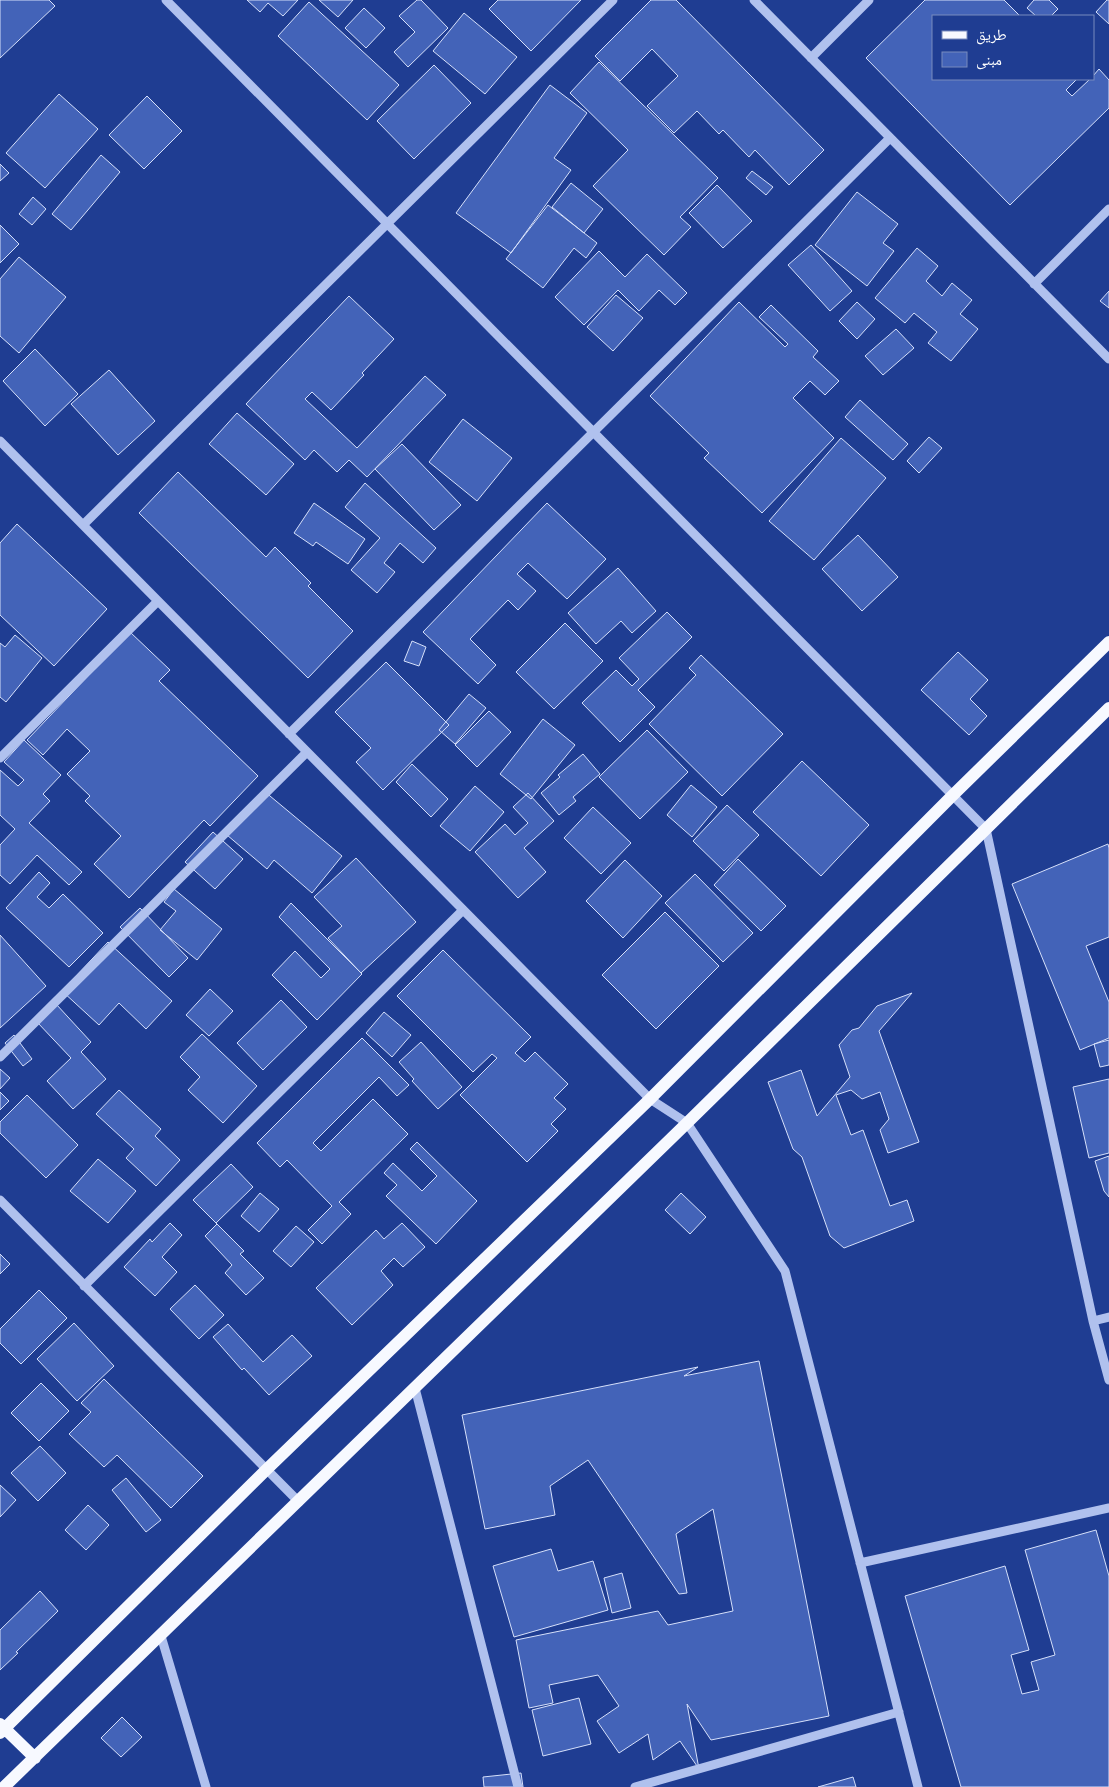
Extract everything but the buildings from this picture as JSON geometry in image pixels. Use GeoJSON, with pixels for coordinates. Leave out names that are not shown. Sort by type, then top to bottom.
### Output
{"type":"FeatureCollection","features":[{"type":"Feature","properties":{"kind":"main road"},"geometry":{"type":"LineString","coordinates":[[35,1758],[2,1728],[650,1099],[953,795],[1109,642]]}},
{"type":"Feature","properties":{"kind":"main road"},"geometry":{"type":"LineString","coordinates":[[4,1787],[299,1502],[1109,708]]}},
{"type":"Feature","properties":{"kind":"street"},"geometry":{"type":"LineString","coordinates":[[166,0],[986,829],[1093,1321],[1109,1380]]}},
{"type":"Feature","properties":{"kind":"street"},"geometry":{"type":"LineString","coordinates":[[83,525],[613,0]]}},
{"type":"Feature","properties":{"kind":"street"},"geometry":{"type":"LineString","coordinates":[[754,0],[1109,359]]}},
{"type":"Feature","properties":{"kind":"street"},"geometry":{"type":"LineString","coordinates":[[811,58],[869,0]]}},
{"type":"Feature","properties":{"kind":"street"},"geometry":{"type":"LineString","coordinates":[[289,734],[890,138]]}},
{"type":"Feature","properties":{"kind":"street"},"geometry":{"type":"LineString","coordinates":[[1034,284],[1109,209]]}},
{"type":"Feature","properties":{"kind":"street"},"geometry":{"type":"LineString","coordinates":[[0,442],[650,1099],[687,1123],[785,1271],[918,1787]]}},
{"type":"Feature","properties":{"kind":"street"},"geometry":{"type":"LineString","coordinates":[[0,758],[158,601]]}},
{"type":"Feature","properties":{"kind":"street"},"geometry":{"type":"LineString","coordinates":[[0,1057],[307,752]]}},
{"type":"Feature","properties":{"kind":"street"},"geometry":{"type":"LineString","coordinates":[[84,1286],[464,910]]}},
{"type":"Feature","properties":{"kind":"street"},"geometry":{"type":"LineString","coordinates":[[0,1200],[299,1502]]}},
{"type":"Feature","properties":{"kind":"street"},"geometry":{"type":"LineString","coordinates":[[1093,1321],[1109,1317]]}},
{"type":"Feature","properties":{"kind":"street"},"geometry":{"type":"LineString","coordinates":[[415,1388],[518,1787]]}},
{"type":"Feature","properties":{"kind":"street"},"geometry":{"type":"LineString","coordinates":[[860,1563],[1109,1508]]}},
{"type":"Feature","properties":{"kind":"street"},"geometry":{"type":"LineString","coordinates":[[161,1636],[206,1787]]}},
{"type":"Feature","properties":{"kind":"street"},"geometry":{"type":"LineString","coordinates":[[635,1787],[899,1712]]}}]}
